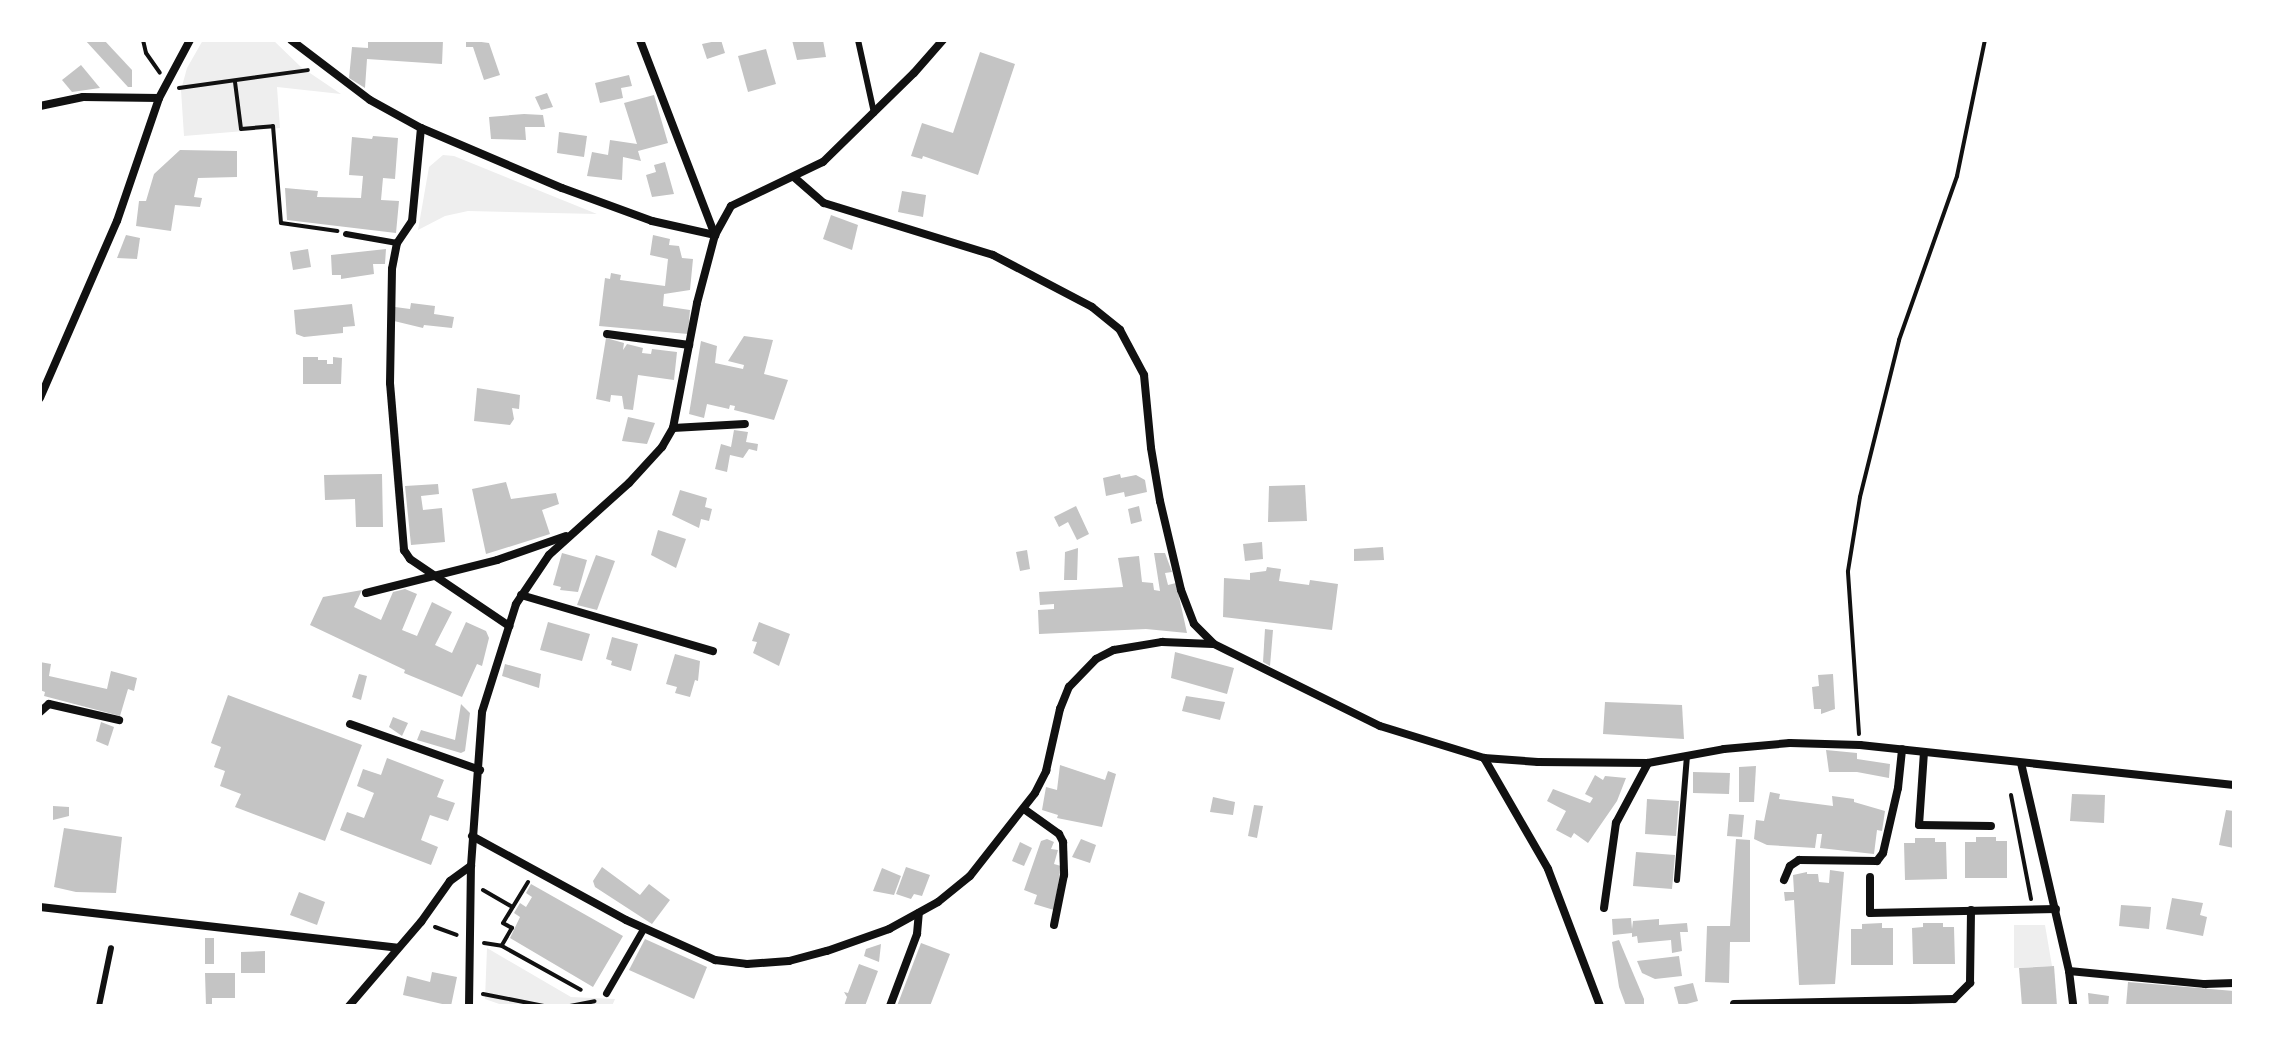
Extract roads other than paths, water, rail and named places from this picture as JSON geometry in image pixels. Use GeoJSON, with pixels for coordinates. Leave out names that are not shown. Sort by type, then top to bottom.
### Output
{"type":"FeatureCollection","features":[{"type":"Feature","properties":{"kind":"street"},"geometry":{"type":"LineString","coordinates":[[40,398],[117,221],[159,98],[190,40]]}},
{"type":"Feature","properties":{"kind":"street"},"geometry":{"type":"LineString","coordinates":[[291,40],[317,63],[370,100],[421,128],[562,188],[652,221],[715,235]]}},
{"type":"Feature","properties":{"kind":"street"},"geometry":{"type":"LineString","coordinates":[[640,40],[715,235]]}},
{"type":"Feature","properties":{"kind":"street"},"geometry":{"type":"LineString","coordinates":[[469,1006],[472,836],[480,770],[482,712],[521,595],[549,555],[629,483],[662,447],[673,428],[715,235],[731,206],[823,162],[943,40]]}},
{"type":"Feature","properties":{"kind":"street"},"geometry":{"type":"LineString","coordinates":[[40,106],[83,97],[159,98]]}},
{"type":"Feature","properties":{"kind":"street"},"geometry":{"type":"LineString","coordinates":[[421,128],[412,221],[397,243],[392,269],[390,383],[404,550],[410,559],[509,626]]}},
{"type":"Feature","properties":{"kind":"street"},"geometry":{"type":"LineString","coordinates":[[795,178],[824,203],[993,255],[1092,307],[1120,330],[1144,375],[1151,448],[1181,590],[1194,624],[1214,644],[1380,726],[1484,758],[1600,765],[1648,763],[1790,743],[1860,745],[2234,785]]}},
{"type":"Feature","properties":{"kind":"street"},"geometry":{"type":"LineString","coordinates":[[607,334],[689,345]]}},
{"type":"Feature","properties":{"kind":"street"},"geometry":{"type":"LineString","coordinates":[[673,428],[745,424]]}},
{"type":"Feature","properties":{"kind":"street"},"geometry":{"type":"LineString","coordinates":[[366,593],[436,577],[570,534]]}},
{"type":"Feature","properties":{"kind":"street"},"geometry":{"type":"LineString","coordinates":[[521,595],[713,651]]}},
{"type":"Feature","properties":{"kind":"street"},"geometry":{"type":"LineString","coordinates":[[472,836],[643,929],[715,960],[747,964],[789,961],[889,929],[919,913],[970,876],[1024,809],[1046,771],[1060,709],[1069,687],[1081,671],[1114,650],[1162,642],[1214,644]]}},
{"type":"Feature","properties":{"kind":"street"},"geometry":{"type":"LineString","coordinates":[[40,712],[49,704],[119,720]]}},
{"type":"Feature","properties":{"kind":"street"},"geometry":{"type":"LineString","coordinates":[[350,724],[480,770]]}},
{"type":"Feature","properties":{"kind":"street"},"geometry":{"type":"LineString","coordinates":[[1784,880],[1790,866],[1799,860],[1877,861],[1883,853],[1898,788],[1902,749]]}},
{"type":"Feature","properties":{"kind":"street"},"geometry":{"type":"LineString","coordinates":[[1924,752],[1919,825],[1991,826]]}},
{"type":"Feature","properties":{"kind":"street"},"geometry":{"type":"LineString","coordinates":[[1484,758],[1548,869],[1600,1006]]}},
{"type":"Feature","properties":{"kind":"street"},"geometry":{"type":"LineString","coordinates":[[1604,908],[1616,823],[1648,763]]}},
{"type":"Feature","properties":{"kind":"street"},"geometry":{"type":"LineString","coordinates":[[2021,763],[2056,909],[2073,1006]]}},
{"type":"Feature","properties":{"kind":"street"},"geometry":{"type":"LineString","coordinates":[[1024,809],[1059,834],[1063,842],[1064,875],[1054,925]]}},
{"type":"Feature","properties":{"kind":"street"},"geometry":{"type":"LineString","coordinates":[[349,1006],[421,922],[450,881],[471,866]]}},
{"type":"Feature","properties":{"kind":"street"},"geometry":{"type":"LineString","coordinates":[[1870,877],[1870,913],[2056,909]]}},
{"type":"Feature","properties":{"kind":"street"},"geometry":{"type":"LineString","coordinates":[[40,907],[398,948]]}},
{"type":"Feature","properties":{"kind":"street"},"geometry":{"type":"LineString","coordinates":[[1734,1004],[1954,999],[1970,983],[1971,910]]}},
{"type":"Feature","properties":{"kind":"street"},"geometry":{"type":"LineString","coordinates":[[890,1006],[917,934],[919,913]]}},
{"type":"Feature","properties":{"kind":"street"},"geometry":{"type":"LineString","coordinates":[[606,993],[643,929]]}},
{"type":"Feature","properties":{"kind":"street"},"geometry":{"type":"LineString","coordinates":[[2069,971],[2205,984],[2234,983]]}},
{"type":"Feature","properties":{"kind":"lane"},"geometry":{"type":"LineString","coordinates":[[858,40],[874,113]]}},
{"type":"Feature","properties":{"kind":"lane"},"geometry":{"type":"LineString","coordinates":[[346,234],[397,243]]}},
{"type":"Feature","properties":{"kind":"lane"},"geometry":{"type":"LineString","coordinates":[[1677,880],[1687,756]]}},
{"type":"Feature","properties":{"kind":"lane"},"geometry":{"type":"LineString","coordinates":[[99,1006],[111,948]]}}]}
